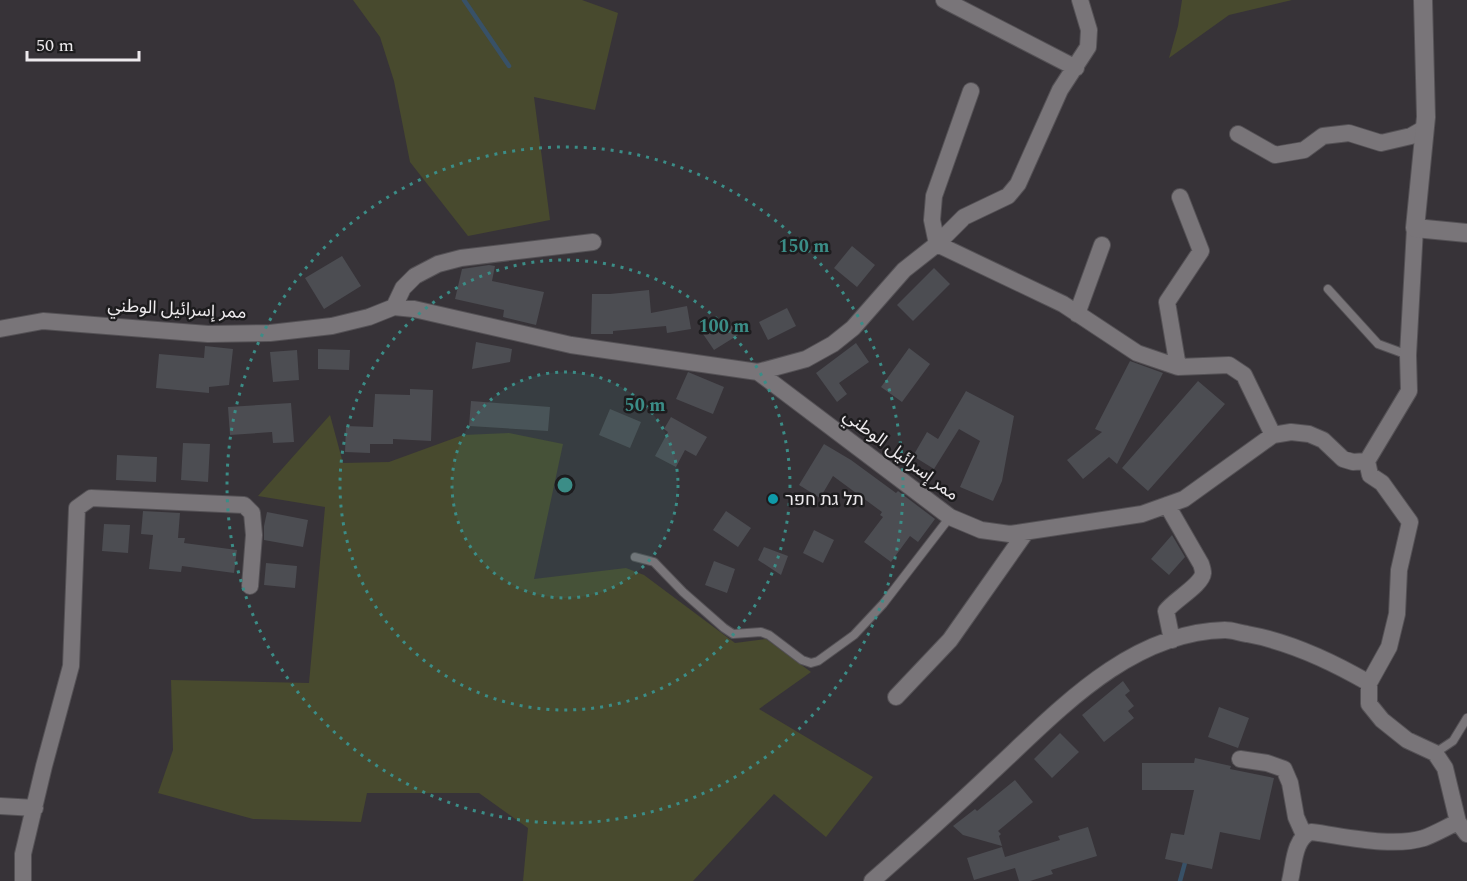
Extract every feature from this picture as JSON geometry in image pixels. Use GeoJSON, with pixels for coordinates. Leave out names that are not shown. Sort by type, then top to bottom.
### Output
{"type":"FeatureCollection","features":[{"type":"Feature","properties":{"kind":"street"},"geometry":{"type":"LineString","coordinates":[[944,0],[1076,68]]}},
{"type":"Feature","properties":{"kind":"street"},"geometry":{"type":"LineString","coordinates":[[758,372],[806,359],[833,344],[853,328],[904,270],[937,244],[964,217],[1008,196],[1018,184],[1060,90],[1088,47],[1089,30],[1080,0]]}},
{"type":"Feature","properties":{"kind":"street"},"geometry":{"type":"LineString","coordinates":[[1290,881],[1300,841],[1304,835],[1311,832],[1401,841],[1462,828],[1445,768],[1435,753],[1407,741],[1382,720],[1369,704],[1369,682],[1389,647],[1397,614],[1399,570],[1410,522],[1382,483],[1370,475],[1367,461],[1409,391],[1408,355],[1415,228],[1425,128],[1423,0]]}},
{"type":"Feature","properties":{"kind":"street"},"geometry":{"type":"LineString","coordinates":[[937,244],[932,220],[934,196],[971,91]]}},
{"type":"Feature","properties":{"kind":"street"},"geometry":{"type":"LineString","coordinates":[[1238,134],[1275,155],[1304,150],[1323,136],[1349,133],[1381,144],[1411,136],[1425,128]]}},
{"type":"Feature","properties":{"kind":"street"},"geometry":{"type":"LineString","coordinates":[[1178,367],[1167,302],[1201,251],[1180,197]]}},
{"type":"Feature","properties":{"kind":"street"},"geometry":{"type":"LineString","coordinates":[[1415,228],[1467,233]]}},
{"type":"Feature","properties":{"kind":"street"},"geometry":{"type":"LineString","coordinates":[[394,307],[403,288],[415,276],[438,264],[470,257],[593,242]]}},
{"type":"Feature","properties":{"kind":"street"},"geometry":{"type":"LineString","coordinates":[[937,244],[1063,304],[1137,353],[1178,367],[1229,365],[1244,375],[1273,435],[1291,432],[1309,434],[1323,440],[1343,459],[1353,462],[1367,461]]}},
{"type":"Feature","properties":{"kind":"street"},"geometry":{"type":"LineString","coordinates":[[1077,314],[1102,245]]}},
{"type":"Feature","properties":{"kind":"street","name":"ممر إسرائيل الوطني"},"geometry":{"type":"LineString","coordinates":[[0,329],[43,321],[208,334],[270,333],[332,326],[369,317],[394,307],[414,309],[572,345],[758,372],[950,517],[981,530],[1010,534],[1142,514],[1184,499],[1273,435]]}},
{"type":"Feature","properties":{"kind":"street"},"geometry":{"type":"LineString","coordinates":[[23,881],[23,854],[71,666],[77,508],[91,498],[244,505],[252,513],[253,524],[250,586]]}},
{"type":"Feature","properties":{"kind":"street"},"geometry":{"type":"LineString","coordinates":[[1167,505],[1201,564],[1203,574],[1199,582],[1172,602],[1166,611],[1172,640]]}},
{"type":"Feature","properties":{"kind":"street"},"geometry":{"type":"LineString","coordinates":[[896,697],[950,640],[1026,532]]}},
{"type":"Feature","properties":{"kind":"street"},"geometry":{"type":"LineString","coordinates":[[872,881],[990,775],[1063,705],[1102,675],[1162,643],[1196,633],[1227,630],[1266,637],[1326,659],[1369,682]]}},
{"type":"Feature","properties":{"kind":"street"},"geometry":{"type":"LineString","coordinates":[[1239,759],[1267,763],[1284,769],[1290,783],[1296,817],[1304,835]]}},
{"type":"Feature","properties":{"kind":"street"},"geometry":{"type":"LineString","coordinates":[[0,806],[35,808]]}},
{"type":"Feature","properties":{"kind":"lane"},"geometry":{"type":"LineString","coordinates":[[1328,289],[1378,344],[1408,355]]}},
{"type":"Feature","properties":{"kind":"lane"},"geometry":{"type":"LineString","coordinates":[[635,556],[654,562],[683,592],[733,634],[761,632],[769,634],[802,660],[811,663],[818,661],[854,634],[883,604],[950,517]]}},
{"type":"Feature","properties":{"kind":"lane"},"geometry":{"type":"LineString","coordinates":[[1435,753],[1453,741],[1467,718]]}},
{"type":"Feature","properties":{"kind":"green space"},"geometry":{"type":"Polygon","coordinates":[[[353,0],[582,0],[618,13],[595,110],[534,97],[550,220],[468,236],[410,162],[394,81],[380,37],[353,0]]]}},
{"type":"Feature","properties":{"kind":"green space"},"geometry":{"type":"Polygon","coordinates":[[[1182,0],[1292,0],[1229,15],[1169,58],[1182,0]]]}},
{"type":"Feature","properties":{"kind":"green space"},"geometry":{"type":"Polygon","coordinates":[[[330,415],[343,463],[389,462],[463,435],[509,433],[563,444],[534,579],[626,568],[644,575],[735,643],[766,639],[811,672],[759,709],[873,777],[826,837],[774,794],[693,881],[523,881],[528,828],[479,793],[367,793],[361,822],[253,819],[158,793],[173,750],[171,680],[309,683],[325,507],[258,496],[330,415]]]}},
{"type":"Feature","properties":{"kind":"building"},"geometry":{"type":"Polygon","coordinates":[[[852,246],[875,265],[857,287],[834,268],[852,246]]]}},
{"type":"Feature","properties":{"kind":"building"},"geometry":{"type":"Polygon","coordinates":[[[342,256],[361,286],[324,309],[305,278],[342,256]]]}},
{"type":"Feature","properties":{"kind":"building"},"geometry":{"type":"Polygon","coordinates":[[[495,266],[492,281],[544,292],[536,325],[503,317],[504,310],[455,299],[462,269],[495,266]]]}},
{"type":"Feature","properties":{"kind":"building"},"geometry":{"type":"Polygon","coordinates":[[[934,268],[950,284],[913,321],[897,305],[934,268]]]}},
{"type":"Feature","properties":{"kind":"building"},"geometry":{"type":"Polygon","coordinates":[[[649,290],[651,313],[687,306],[691,329],[667,333],[666,326],[613,331],[613,334],[591,334],[592,294],[649,290]]]}},
{"type":"Feature","properties":{"kind":"building"},"geometry":{"type":"Polygon","coordinates":[[[787,308],[796,326],[768,340],[759,322],[787,308]]]}},
{"type":"Feature","properties":{"kind":"building"},"geometry":{"type":"Polygon","coordinates":[[[727,318],[738,335],[714,350],[703,334],[727,318]]]}},
{"type":"Feature","properties":{"kind":"building"},"geometry":{"type":"Polygon","coordinates":[[[476,342],[512,349],[510,362],[472,369],[476,342]]]}},
{"type":"Feature","properties":{"kind":"building"},"geometry":{"type":"Polygon","coordinates":[[[856,343],[869,362],[839,383],[847,394],[837,402],[816,373],[856,343]]]}},
{"type":"Feature","properties":{"kind":"building"},"geometry":{"type":"Polygon","coordinates":[[[205,346],[233,349],[229,385],[209,387],[209,393],[156,388],[159,354],[204,358],[205,346]]]}},
{"type":"Feature","properties":{"kind":"building"},"geometry":{"type":"Polygon","coordinates":[[[909,348],[930,364],[902,402],[881,387],[909,348]]]}},
{"type":"Feature","properties":{"kind":"building"},"geometry":{"type":"Polygon","coordinates":[[[318,349],[350,350],[349,370],[318,369],[318,349]]]}},
{"type":"Feature","properties":{"kind":"building"},"geometry":{"type":"Polygon","coordinates":[[[297,350],[299,380],[273,382],[270,352],[297,350]]]}},
{"type":"Feature","properties":{"kind":"building"},"geometry":{"type":"Polygon","coordinates":[[[1130,361],[1163,373],[1117,464],[1109,457],[1083,479],[1067,460],[1102,432],[1095,429],[1130,361]]]}},
{"type":"Feature","properties":{"kind":"building"},"geometry":{"type":"Polygon","coordinates":[[[688,372],[724,387],[713,414],[676,399],[688,372]]]}},
{"type":"Feature","properties":{"kind":"building"},"geometry":{"type":"Polygon","coordinates":[[[1198,381],[1225,404],[1148,491],[1122,468],[1198,381]]]}},
{"type":"Feature","properties":{"kind":"building"},"geometry":{"type":"Polygon","coordinates":[[[410,389],[433,390],[431,441],[393,439],[393,444],[370,444],[370,453],[345,452],[346,426],[373,427],[375,394],[410,395],[410,389]]]}},
{"type":"Feature","properties":{"kind":"building"},"geometry":{"type":"Polygon","coordinates":[[[966,391],[1014,416],[1002,481],[993,501],[960,487],[980,441],[959,429],[934,469],[913,456],[927,432],[938,439],[966,391]]]}},
{"type":"Feature","properties":{"kind":"building"},"geometry":{"type":"Polygon","coordinates":[[[471,401],[550,407],[548,431],[469,426],[471,401]]]}},
{"type":"Feature","properties":{"kind":"building"},"geometry":{"type":"Polygon","coordinates":[[[291,403],[294,442],[273,443],[272,432],[230,435],[228,407],[291,403]]]}},
{"type":"Feature","properties":{"kind":"building"},"geometry":{"type":"Polygon","coordinates":[[[610,409],[641,422],[630,448],[599,435],[610,409]]]}},
{"type":"Feature","properties":{"kind":"building"},"geometry":{"type":"Polygon","coordinates":[[[671,417],[707,437],[696,456],[685,450],[676,467],[655,456],[668,432],[664,429],[671,417]]]}},
{"type":"Feature","properties":{"kind":"building"},"geometry":{"type":"Polygon","coordinates":[[[183,443],[210,444],[208,482],[181,480],[183,443]]]}},
{"type":"Feature","properties":{"kind":"building"},"geometry":{"type":"Polygon","coordinates":[[[824,444],[851,460],[896,493],[898,491],[935,519],[918,542],[910,536],[891,562],[864,542],[883,517],[880,515],[882,512],[833,476],[820,498],[799,485],[824,444]]]}},
{"type":"Feature","properties":{"kind":"building"},"geometry":{"type":"Polygon","coordinates":[[[117,455],[157,457],[156,482],[116,480],[117,455]]]}},
{"type":"Feature","properties":{"kind":"building"},"geometry":{"type":"Polygon","coordinates":[[[143,511],[180,513],[178,538],[185,538],[184,543],[237,550],[234,573],[182,566],[181,572],[149,569],[153,535],[141,534],[143,511]]]}},
{"type":"Feature","properties":{"kind":"building"},"geometry":{"type":"Polygon","coordinates":[[[726,511],[751,528],[738,547],[713,530],[726,511]]]}},
{"type":"Feature","properties":{"kind":"building"},"geometry":{"type":"Polygon","coordinates":[[[267,512],[308,520],[303,547],[264,540],[267,512]]]}},
{"type":"Feature","properties":{"kind":"building"},"geometry":{"type":"Polygon","coordinates":[[[104,524],[130,525],[128,553],[102,551],[104,524]]]}},
{"type":"Feature","properties":{"kind":"building"},"geometry":{"type":"Polygon","coordinates":[[[814,530],[834,540],[823,563],[803,553],[814,530]]]}},
{"type":"Feature","properties":{"kind":"building"},"geometry":{"type":"Polygon","coordinates":[[[1172,535],[1185,557],[1169,575],[1151,559],[1172,535]]]}},
{"type":"Feature","properties":{"kind":"building"},"geometry":{"type":"Polygon","coordinates":[[[764,547],[788,556],[781,575],[758,560],[764,547]]]}},
{"type":"Feature","properties":{"kind":"building"},"geometry":{"type":"Polygon","coordinates":[[[714,561],[735,569],[727,593],[705,585],[714,561]]]}},
{"type":"Feature","properties":{"kind":"building"},"geometry":{"type":"Polygon","coordinates":[[[266,563],[297,566],[295,588],[264,585],[266,563]]]}},
{"type":"Feature","properties":{"kind":"building"},"geometry":{"type":"Polygon","coordinates":[[[1123,681],[1130,691],[1125,695],[1134,706],[1128,711],[1134,718],[1104,742],[1082,715],[1123,681]]]}},
{"type":"Feature","properties":{"kind":"building"},"geometry":{"type":"Polygon","coordinates":[[[1219,707],[1249,718],[1238,748],[1208,737],[1219,707]]]}},
{"type":"Feature","properties":{"kind":"building"},"geometry":{"type":"Polygon","coordinates":[[[1060,733],[1079,752],[1052,778],[1034,759],[1060,733]]]}},
{"type":"Feature","properties":{"kind":"building"},"geometry":{"type":"Polygon","coordinates":[[[1195,758],[1231,766],[1230,769],[1274,778],[1260,840],[1220,832],[1212,869],[1165,859],[1171,833],[1184,835],[1194,790],[1142,790],[1142,763],[1194,763],[1195,758]]]}},
{"type":"Feature","properties":{"kind":"building"},"geometry":{"type":"Polygon","coordinates":[[[1015,780],[1033,802],[998,831],[1001,834],[999,836],[1002,846],[963,835],[953,826],[975,809],[977,811],[1015,780]]]}},
{"type":"Feature","properties":{"kind":"building"},"geometry":{"type":"Polygon","coordinates":[[[1088,827],[1097,856],[1051,870],[1053,874],[1030,881],[1019,881],[1015,868],[974,880],[967,858],[1002,847],[1005,857],[1060,840],[1058,836],[1088,827]]]}},
{"type":"Feature","properties":{"kind":"waterway"},"geometry":{"type":"LineString","coordinates":[[464,0],[509,66]]}},
{"type":"Feature","properties":{"kind":"waterway"},"geometry":{"type":"LineString","coordinates":[[1180,881],[1186,859]]}},
{"type":"Feature","properties":{"kind":"place","name":"תל גת חפר"},"geometry":{"type":"Point","coordinates":[773,499]}}]}
